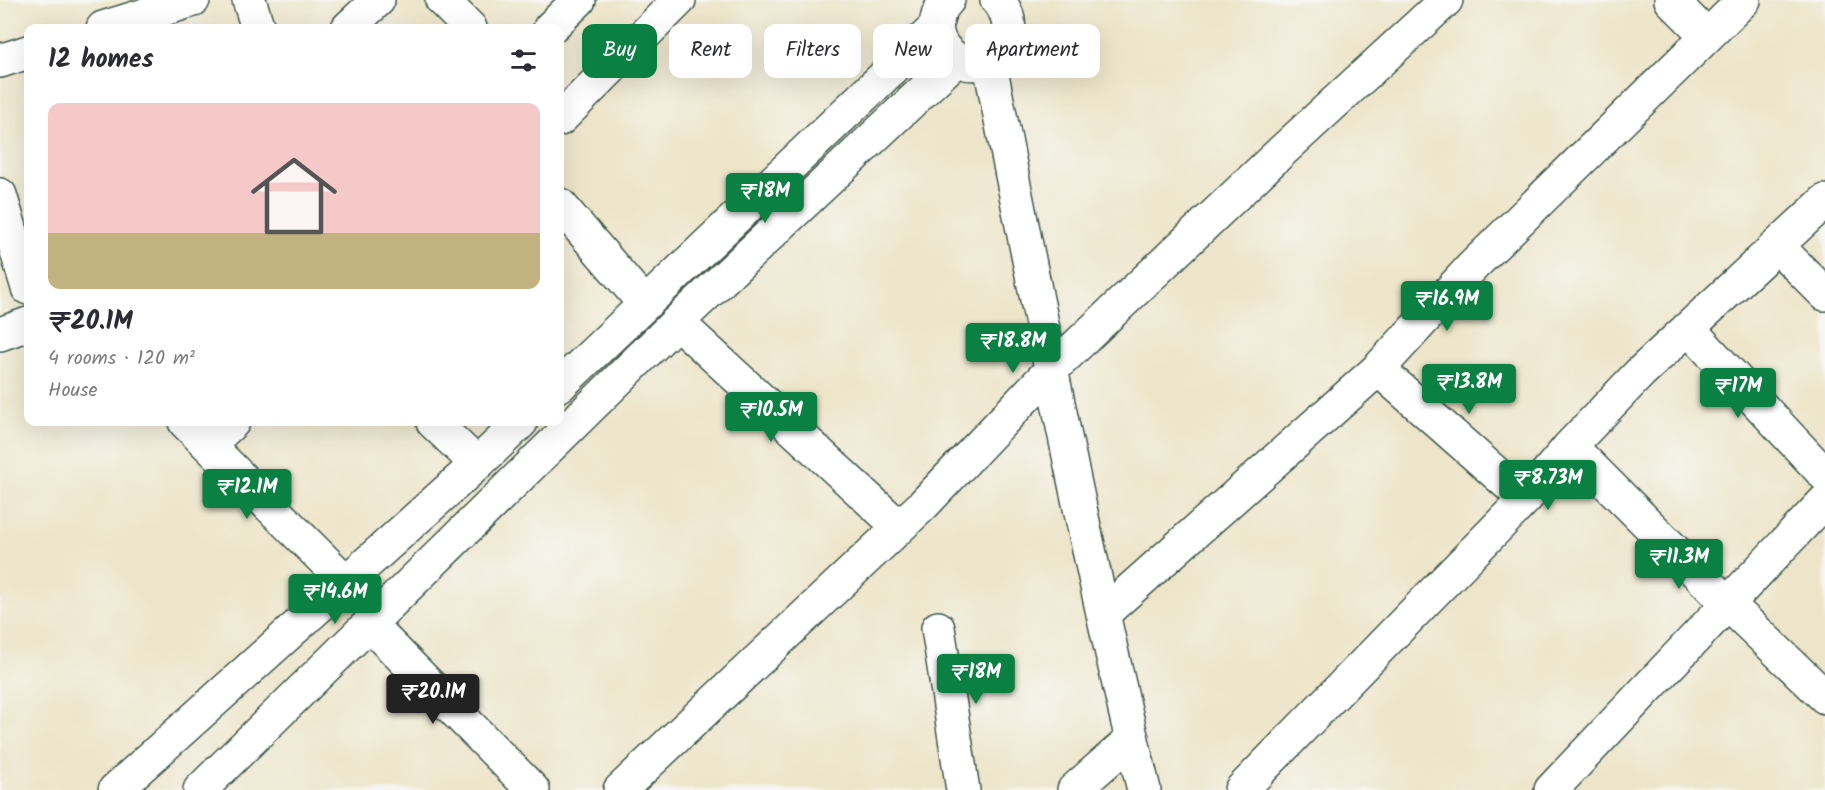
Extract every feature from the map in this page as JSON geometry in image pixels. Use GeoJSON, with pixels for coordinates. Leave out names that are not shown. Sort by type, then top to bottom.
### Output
{"type":"FeatureCollection","features":[{"type":"Feature","properties":{"kind":"street"},"geometry":{"type":"LineString","coordinates":[[116,24],[193,0]]}},
{"type":"Feature","properties":{"kind":"street"},"geometry":{"type":"LineString","coordinates":[[249,0],[257,24]]}},
{"type":"Feature","properties":{"kind":"street"},"geometry":{"type":"LineString","coordinates":[[352,24],[378,0]]}},
{"type":"Feature","properties":{"kind":"street"},"geometry":{"type":"LineString","coordinates":[[442,0],[466,24]]}},
{"type":"Feature","properties":{"kind":"street"},"geometry":{"type":"LineString","coordinates":[[554,24],[579,0]]}},
{"type":"Feature","properties":{"kind":"street"},"geometry":{"type":"LineString","coordinates":[[564,114],[679,0]]}},
{"type":"Feature","properties":{"kind":"street"},"geometry":{"type":"LineString","coordinates":[[620,790],[899,527],[1051,370],[1280,153],[1446,0]]}},
{"type":"Feature","properties":{"kind":"street"},"geometry":{"type":"LineString","coordinates":[[1671,0],[1707,36]]}},
{"type":"Feature","properties":{"kind":"street"},"geometry":{"type":"LineString","coordinates":[[1103,614],[1378,369],[1473,266],[1744,0]]}},
{"type":"Feature","properties":{"kind":"street"},"geometry":{"type":"LineString","coordinates":[[1003,2],[1009,24]]}},
{"type":"Feature","properties":{"kind":"street"},"geometry":{"type":"LineString","coordinates":[[942,13],[938,40],[956,60],[965,62]]}},
{"type":"Feature","properties":{"kind":"street"},"geometry":{"type":"LineString","coordinates":[[564,381],[942,13]]}},
{"type":"Feature","properties":{"kind":"street"},"geometry":{"type":"LineString","coordinates":[[0,61],[24,53]]}},
{"type":"Feature","properties":{"kind":"street"},"geometry":{"type":"LineString","coordinates":[[200,790],[676,322],[956,60]]}},
{"type":"Feature","properties":{"kind":"street"},"geometry":{"type":"LineString","coordinates":[[993,78],[1051,370],[1132,739],[1139,787]]}},
{"type":"Feature","properties":{"kind":"street"},"geometry":{"type":"LineString","coordinates":[[0,195],[24,275]]}},
{"type":"Feature","properties":{"kind":"street"},"geometry":{"type":"LineString","coordinates":[[1241,790],[1525,499],[1570,446],[1640,373],[1825,201]]}},
{"type":"Feature","properties":{"kind":"street"},"geometry":{"type":"LineString","coordinates":[[564,210],[644,303]]}},
{"type":"Feature","properties":{"kind":"street"},"geometry":{"type":"LineString","coordinates":[[1777,246],[1825,294]]}},
{"type":"Feature","properties":{"kind":"street"},"geometry":{"type":"LineString","coordinates":[[676,322],[899,527]]}},
{"type":"Feature","properties":{"kind":"street"},"geometry":{"type":"LineString","coordinates":[[0,334],[24,325]]}},
{"type":"Feature","properties":{"kind":"street"},"geometry":{"type":"LineString","coordinates":[[1688,328],[1825,475]]}},
{"type":"Feature","properties":{"kind":"street"},"geometry":{"type":"LineString","coordinates":[[1378,369],[1525,499]]}},
{"type":"Feature","properties":{"kind":"street"},"geometry":{"type":"LineString","coordinates":[[189,426],[346,582]]}},
{"type":"Feature","properties":{"kind":"street"},"geometry":{"type":"LineString","coordinates":[[208,444],[228,426]]}},
{"type":"Feature","properties":{"kind":"street"},"geometry":{"type":"LineString","coordinates":[[437,426],[477,464]]}},
{"type":"Feature","properties":{"kind":"street"},"geometry":{"type":"LineString","coordinates":[[115,790],[517,426]]}},
{"type":"Feature","properties":{"kind":"street"},"geometry":{"type":"LineString","coordinates":[[1570,446],[1825,697]]}},
{"type":"Feature","properties":{"kind":"street"},"geometry":{"type":"LineString","coordinates":[[1551,790],[1825,501]]}},
{"type":"Feature","properties":{"kind":"street"},"geometry":{"type":"LineString","coordinates":[[370,625],[533,790]]}},
{"type":"Feature","properties":{"kind":"street"},"geometry":{"type":"LineString","coordinates":[[295,626],[331,662]]}},
{"type":"Feature","properties":{"kind":"street"},"geometry":{"type":"LineString","coordinates":[[938,628],[963,790]]}},
{"type":"Feature","properties":{"kind":"street"},"geometry":{"type":"LineString","coordinates":[[1074,790],[1132,739]]}}]}
